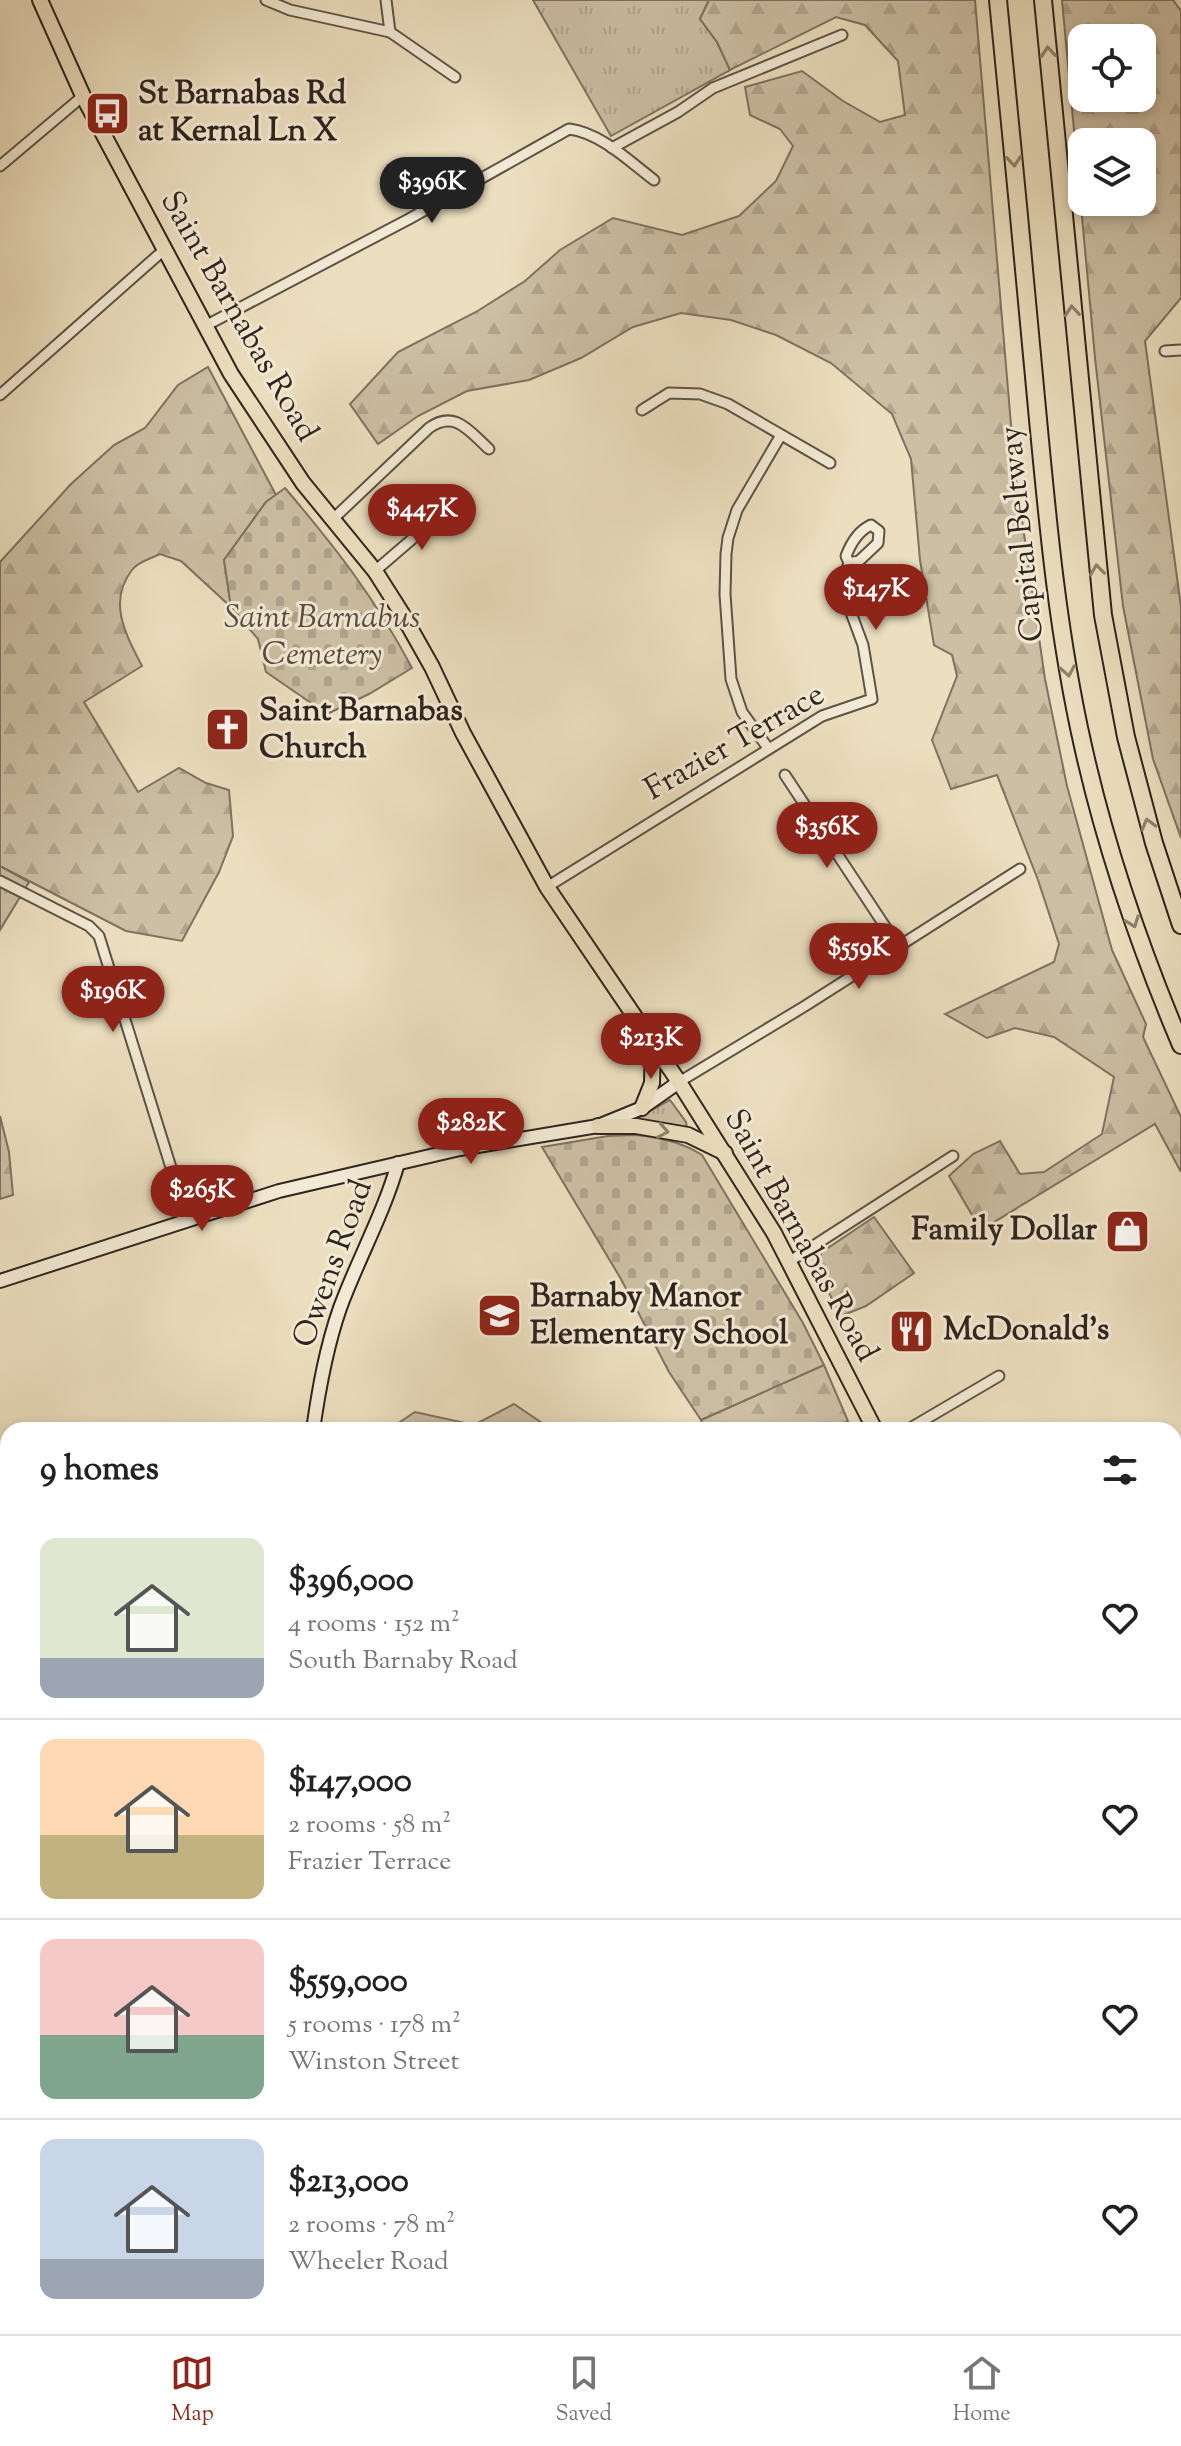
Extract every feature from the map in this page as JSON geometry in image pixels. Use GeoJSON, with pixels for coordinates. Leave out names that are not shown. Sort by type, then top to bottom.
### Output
{"type":"FeatureCollection","features":[{"type":"Feature","properties":{"kind":"highway","name":"Capital Beltway"},"geometry":{"type":"LineString","coordinates":[[998,0],[1051,553],[1070,683],[1089,773],[1111,854],[1148,965],[1181,1045]]}},
{"type":"Feature","properties":{"kind":"highway"},"geometry":{"type":"LineString","coordinates":[[1043,0],[1103,615],[1126,737],[1154,843],[1181,925]]}},
{"type":"Feature","properties":{"kind":"main road","name":"Saint Barnabas Road"},"geometry":{"type":"LineString","coordinates":[[40,0],[83,96],[231,374],[268,432],[332,520],[375,571],[432,667],[463,733],[547,887],[679,1082],[790,1261],[871,1422]]}},
{"type":"Feature","properties":{"kind":"main road"},"geometry":{"type":"LineString","coordinates":[[642,1108],[652,1083],[653,1043]]}},
{"type":"Feature","properties":{"kind":"main road"},"geometry":{"type":"LineString","coordinates":[[598,1126],[642,1108],[679,1082]]}},
{"type":"Feature","properties":{"kind":"main road"},"geometry":{"type":"LineString","coordinates":[[0,1281],[294,1187],[503,1141],[598,1126],[636,1126],[688,1135],[725,1153]]}},
{"type":"Feature","properties":{"kind":"main road","name":"Owens Road"},"geometry":{"type":"LineString","coordinates":[[314,1422],[319,1383],[340,1308],[382,1211],[398,1163]]}},
{"type":"Feature","properties":{"kind":"street"},"geometry":{"type":"LineString","coordinates":[[266,0],[290,10],[390,32],[455,77]]}},
{"type":"Feature","properties":{"kind":"street"},"geometry":{"type":"LineString","coordinates":[[386,0],[390,32]]}},
{"type":"Feature","properties":{"kind":"street"},"geometry":{"type":"LineString","coordinates":[[612,148],[678,112],[713,88],[842,35]]}},
{"type":"Feature","properties":{"kind":"street"},"geometry":{"type":"LineString","coordinates":[[0,166],[83,96]]}},
{"type":"Feature","properties":{"kind":"street"},"geometry":{"type":"LineString","coordinates":[[207,325],[409,219],[564,131],[572,129],[582,132],[612,148],[654,180]]}},
{"type":"Feature","properties":{"kind":"street"},"geometry":{"type":"LineString","coordinates":[[0,395],[165,249]]}},
{"type":"Feature","properties":{"kind":"street"},"geometry":{"type":"LineString","coordinates":[[1165,351],[1181,350]]}},
{"type":"Feature","properties":{"kind":"street"},"geometry":{"type":"LineString","coordinates":[[642,410],[669,393],[700,394],[728,404],[830,463]]}},
{"type":"Feature","properties":{"kind":"street"},"geometry":{"type":"LineString","coordinates":[[332,520],[440,421],[461,424],[489,449]]}},
{"type":"Feature","properties":{"kind":"street"},"geometry":{"type":"LineString","coordinates":[[768,748],[742,712],[731,679],[725,594],[726,554],[737,510],[781,435]]}},
{"type":"Feature","properties":{"kind":"street"},"geometry":{"type":"LineString","coordinates":[[375,571],[447,509]]}},
{"type":"Feature","properties":{"kind":"street","name":"Frazier Terrace"},"geometry":{"type":"LineString","coordinates":[[547,887],[822,716],[872,699],[863,645],[843,591],[842,583],[849,563]]}},
{"type":"Feature","properties":{"kind":"street"},"geometry":{"type":"LineString","coordinates":[[785,775],[898,946]]}},
{"type":"Feature","properties":{"kind":"street"},"geometry":{"type":"LineString","coordinates":[[679,1082],[1020,869]]}},
{"type":"Feature","properties":{"kind":"street"},"geometry":{"type":"LineString","coordinates":[[0,881],[89,926],[99,936],[187,1219]]}},
{"type":"Feature","properties":{"kind":"street"},"geometry":{"type":"LineString","coordinates":[[790,1261],[953,1156]]}},
{"type":"Feature","properties":{"kind":"street"},"geometry":{"type":"LineString","coordinates":[[921,1422],[999,1376]]}},
{"type":"Feature","properties":{"kind":"green space"},"geometry":{"type":"Polygon","coordinates":[[[533,0],[709,0],[700,19],[717,42],[730,70],[611,136],[533,0]]]}},
{"type":"Feature","properties":{"kind":"green space"},"geometry":{"type":"Polygon","coordinates":[[[709,0],[975,0],[1015,472],[1045,679],[1067,786],[1112,950],[1146,1024],[1143,1037],[1181,1117],[1181,1172],[1155,1124],[981,1230],[949,1176],[973,1154],[1000,1141],[1020,1174],[1044,1172],[1102,1134],[1114,1077],[1054,1037],[1015,1028],[987,1038],[945,1014],[1054,962],[1059,944],[997,775],[951,789],[932,740],[957,676],[952,655],[934,645],[920,560],[911,459],[892,414],[831,363],[776,335],[731,320],[681,313],[633,327],[581,358],[529,380],[467,391],[418,416],[378,444],[350,404],[398,352],[476,312],[525,281],[560,250],[613,218],[682,235],[739,216],[776,181],[793,146],[780,129],[750,115],[745,87],[802,71],[843,101],[880,122],[905,115],[898,61],[865,25],[836,17],[730,70],[717,42],[700,19],[709,0]]]}},
{"type":"Feature","properties":{"kind":"green space"},"geometry":{"type":"Polygon","coordinates":[[[1062,0],[1173,0],[1181,11],[1181,298],[1145,341],[1181,607],[1181,838],[1153,759],[1123,606],[1082,216],[1156,216],[1156,128],[1074,128],[1072,112],[1156,112],[1156,24],[1068,24],[1068,65],[1062,0]]]}},
{"type":"Feature","properties":{"kind":"green space"},"geometry":{"type":"Polygon","coordinates":[[[208,367],[276,495],[266,502],[224,560],[231,607],[181,561],[160,554],[134,567],[125,582],[120,606],[125,630],[142,666],[84,702],[138,792],[179,768],[206,783],[229,790],[233,836],[219,872],[182,941],[126,931],[0,866],[0,562],[71,484],[114,445],[145,428],[178,385],[208,367]]]}},
{"type":"Feature","properties":{"kind":"green space","name":"Saint Barnabus Cemetery"},"geometry":{"type":"Polygon","coordinates":[[[285,488],[354,574],[412,668],[369,694],[327,714],[266,672],[258,639],[231,607],[224,560],[266,502],[285,488]]]}},
{"type":"Feature","properties":{"kind":"green space"},"geometry":{"type":"Polygon","coordinates":[[[0,866],[29,882],[0,930],[0,866]]]}},
{"type":"Feature","properties":{"kind":"green space"},"geometry":{"type":"Polygon","coordinates":[[[670,1100],[686,1122],[687,1129],[634,1120],[670,1100]]]}},
{"type":"Feature","properties":{"kind":"green space"},"geometry":{"type":"Polygon","coordinates":[[[0,1116],[9,1152],[13,1195],[0,1199],[0,1116]]]}},
{"type":"Feature","properties":{"kind":"green space"},"geometry":{"type":"Polygon","coordinates":[[[635,1135],[670,1141],[702,1155],[803,1323],[824,1365],[701,1420],[669,1372],[621,1279],[542,1147],[608,1136],[635,1135]]]}},
{"type":"Feature","properties":{"kind":"green space"},"geometry":{"type":"Polygon","coordinates":[[[874,1217],[914,1273],[866,1306],[841,1316],[815,1266],[822,1252],[874,1217]]]}},
{"type":"Feature","properties":{"kind":"green space"},"geometry":{"type":"Polygon","coordinates":[[[824,1365],[848,1421],[702,1422],[824,1365]]]}},
{"type":"Feature","properties":{"kind":"green space"},"geometry":{"type":"Polygon","coordinates":[[[514,1404],[541,1422],[480,1422],[514,1404]]]}},
{"type":"Feature","properties":{"kind":"green space"},"geometry":{"type":"Polygon","coordinates":[[[415,1412],[460,1422],[400,1422],[415,1412]]]}},
{"type":"Feature","properties":{"kind":"place","name":"St Barnabas Rd at Kernal Ln X"},"geometry":{"type":"Point","coordinates":[107,113]}},
{"type":"Feature","properties":{"kind":"place","name":"Saint Barnabas Church"},"geometry":{"type":"Point","coordinates":[228,730]}},
{"type":"Feature","properties":{"kind":"place","name":"Family Dollar"},"geometry":{"type":"Point","coordinates":[1128,1231]}},
{"type":"Feature","properties":{"kind":"place","name":"Barnaby Manor Elementary School"},"geometry":{"type":"Point","coordinates":[499,1316]}},
{"type":"Feature","properties":{"kind":"place","name":"McDonald's"},"geometry":{"type":"Point","coordinates":[912,1331]}}]}
